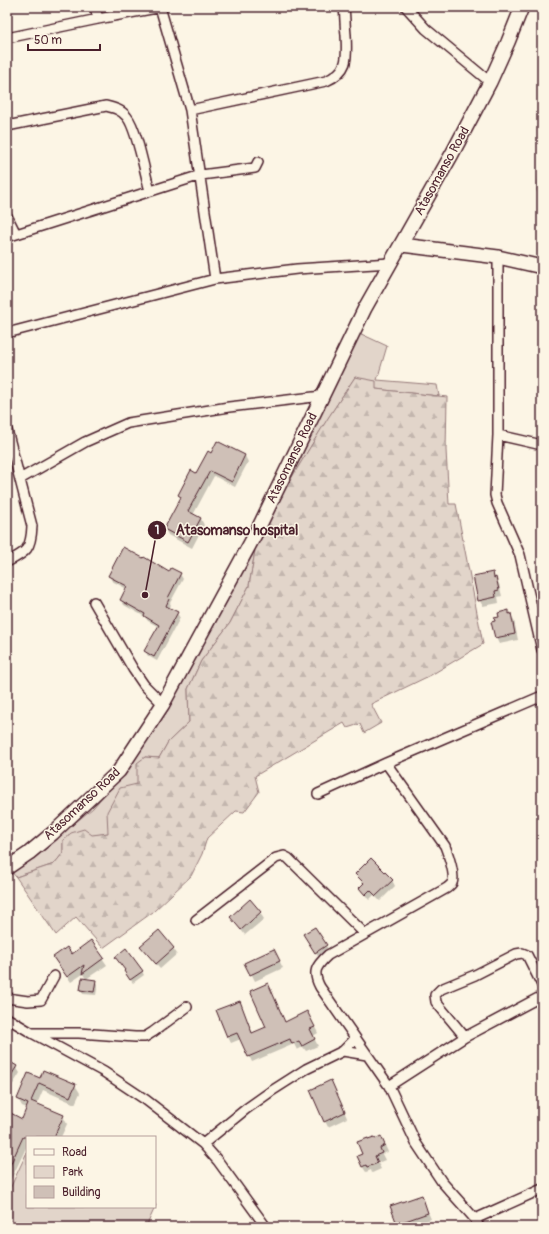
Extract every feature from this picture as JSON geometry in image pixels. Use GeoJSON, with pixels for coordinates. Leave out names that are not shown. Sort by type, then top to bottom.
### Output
{"type":"FeatureCollection","features":[{"type":"Feature","properties":{"kind":"street"},"geometry":{"type":"LineString","coordinates":[[95,7],[98,19]]}},
{"type":"Feature","properties":{"kind":"street"},"geometry":{"type":"LineString","coordinates":[[7,38],[161,7],[190,110],[201,175],[215,279]]}},
{"type":"Feature","properties":{"kind":"street"},"geometry":{"type":"LineString","coordinates":[[190,110],[326,81],[333,78],[340,72],[348,58],[344,7]]}},
{"type":"Feature","properties":{"kind":"street"},"geometry":{"type":"LineString","coordinates":[[406,7],[426,29],[490,82]]}},
{"type":"Feature","properties":{"kind":"street","name":"Atasomanso Road"},"geometry":{"type":"LineString","coordinates":[[7,868],[29,853],[53,833],[120,771],[163,704],[257,531],[365,308],[390,263],[402,245],[490,82],[522,7]]}},
{"type":"Feature","properties":{"kind":"street"},"geometry":{"type":"LineString","coordinates":[[7,126],[106,106],[115,108],[128,117],[133,128],[150,191]]}},
{"type":"Feature","properties":{"kind":"street"},"geometry":{"type":"LineString","coordinates":[[7,216],[11,235],[201,175],[255,168],[258,162]]}},
{"type":"Feature","properties":{"kind":"street"},"geometry":{"type":"LineString","coordinates":[[402,245],[498,257],[542,267]]}},
{"type":"Feature","properties":{"kind":"street"},"geometry":{"type":"LineString","coordinates":[[498,257],[498,435],[495,495],[497,503],[520,555],[542,650]]}},
{"type":"Feature","properties":{"kind":"street"},"geometry":{"type":"LineString","coordinates":[[7,333],[215,279],[297,269],[390,263]]}},
{"type":"Feature","properties":{"kind":"street"},"geometry":{"type":"LineString","coordinates":[[20,479],[84,442],[128,423],[229,407],[322,396]]}},
{"type":"Feature","properties":{"kind":"street"},"geometry":{"type":"LineString","coordinates":[[7,430],[32,526],[31,540],[27,550],[18,557],[7,562]]}},
{"type":"Feature","properties":{"kind":"street"},"geometry":{"type":"LineString","coordinates":[[498,435],[542,445]]}},
{"type":"Feature","properties":{"kind":"street"},"geometry":{"type":"LineString","coordinates":[[94,602],[133,669],[144,685],[163,704]]}},
{"type":"Feature","properties":{"kind":"street"},"geometry":{"type":"LineString","coordinates":[[318,794],[386,762],[542,696]]}},
{"type":"Feature","properties":{"kind":"street"},"geometry":{"type":"LineString","coordinates":[[386,762],[445,846],[453,876],[452,883],[447,888],[328,955],[315,970],[316,980],[388,1086],[416,1143],[442,1182],[477,1223],[542,1189]]}},
{"type":"Feature","properties":{"kind":"street"},"geometry":{"type":"LineString","coordinates":[[196,920],[276,858],[284,856],[288,858],[365,934]]}},
{"type":"Feature","properties":{"kind":"street"},"geometry":{"type":"LineString","coordinates":[[465,1037],[436,1002],[435,995],[441,989],[475,975],[516,954],[522,953],[527,955],[542,985]]}},
{"type":"Feature","properties":{"kind":"street"},"geometry":{"type":"LineString","coordinates":[[7,998],[28,1002],[41,1000],[54,976]]}},
{"type":"Feature","properties":{"kind":"street"},"geometry":{"type":"LineString","coordinates":[[388,1086],[465,1037],[542,996]]}},
{"type":"Feature","properties":{"kind":"street"},"geometry":{"type":"LineString","coordinates":[[32,1033],[79,1033],[145,1037],[187,1007]]}},
{"type":"Feature","properties":{"kind":"street"},"geometry":{"type":"LineString","coordinates":[[7,1018],[104,1072],[146,1100],[203,1144],[218,1161],[266,1227]]}},
{"type":"Feature","properties":{"kind":"street"},"geometry":{"type":"LineString","coordinates":[[203,1144],[246,1109],[270,1092],[306,1069],[343,1051],[355,1039]]}},
{"type":"Feature","properties":{"kind":"street"},"geometry":{"type":"LineString","coordinates":[[343,1051],[367,1055]]}},
{"type":"Feature","properties":{"kind":"green space"},"geometry":{"type":"Polygon","coordinates":[[[357,332],[387,346],[377,380],[437,385],[439,396],[375,389],[355,377],[302,461],[252,547],[255,551],[249,586],[230,623],[201,661],[188,689],[189,722],[168,742],[159,758],[145,757],[138,763],[138,784],[109,833],[63,840],[63,853],[54,864],[16,877],[10,870],[43,849],[93,808],[124,771],[357,332]]]}},
{"type":"Feature","properties":{"kind":"green space"},"geometry":{"type":"Polygon","coordinates":[[[355,377],[376,381],[376,389],[447,397],[446,450],[449,504],[456,504],[483,644],[431,675],[371,704],[381,723],[364,733],[360,724],[347,728],[344,723],[255,776],[259,792],[244,812],[236,811],[207,838],[202,854],[191,876],[153,912],[103,948],[76,917],[56,935],[16,877],[54,864],[63,853],[63,840],[71,833],[84,829],[92,835],[108,833],[107,812],[120,788],[137,784],[137,763],[145,757],[159,758],[168,742],[189,722],[188,689],[201,661],[230,623],[249,586],[255,551],[252,547],[295,472],[355,377]]]}},
{"type":"Feature","properties":{"kind":"green space"},"geometry":{"type":"Polygon","coordinates":[[[26,1154],[26,1208],[155,1208],[146,1227],[7,1227],[7,1195],[26,1154]]]}},
{"type":"Feature","properties":{"kind":"building"},"geometry":{"type":"Polygon","coordinates":[[[217,441],[245,455],[232,482],[210,471],[188,511],[201,518],[188,542],[164,529],[181,497],[178,495],[191,470],[196,473],[208,451],[211,453],[217,441]]]}},
{"type":"Feature","properties":{"kind":"building"},"geometry":{"type":"Polygon","coordinates":[[[123,547],[143,558],[144,557],[169,572],[171,568],[181,573],[168,598],[169,599],[166,606],[178,612],[154,657],[144,651],[159,625],[144,616],[145,614],[120,600],[127,586],[108,576],[123,547]]]}},
{"type":"Feature","properties":{"kind":"building"},"geometry":{"type":"Polygon","coordinates":[[[493,572],[494,578],[496,577],[499,590],[495,591],[496,597],[478,601],[473,576],[493,572]]]}},
{"type":"Feature","properties":{"kind":"building"},"geometry":{"type":"Polygon","coordinates":[[[509,610],[509,614],[511,613],[515,634],[495,638],[491,622],[495,621],[494,618],[499,617],[498,613],[509,610]]]}},
{"type":"Feature","properties":{"kind":"building"},"geometry":{"type":"Polygon","coordinates":[[[371,858],[393,880],[376,896],[370,890],[365,895],[359,888],[364,883],[355,874],[371,858]]]}},
{"type":"Feature","properties":{"kind":"building"},"geometry":{"type":"Polygon","coordinates":[[[250,899],[261,912],[241,930],[230,917],[250,899]]]}},
{"type":"Feature","properties":{"kind":"building"},"geometry":{"type":"Polygon","coordinates":[[[315,927],[327,945],[315,953],[303,934],[315,927]]]}},
{"type":"Feature","properties":{"kind":"building"},"geometry":{"type":"Polygon","coordinates":[[[159,930],[174,948],[156,964],[140,946],[159,930]]]}},
{"type":"Feature","properties":{"kind":"building"},"geometry":{"type":"Polygon","coordinates":[[[91,940],[104,958],[82,974],[84,965],[67,977],[53,957],[67,947],[72,954],[91,940]]]}},
{"type":"Feature","properties":{"kind":"building"},"geometry":{"type":"Polygon","coordinates":[[[126,948],[143,971],[130,980],[124,971],[125,970],[115,957],[126,948]]]}},
{"type":"Feature","properties":{"kind":"building"},"geometry":{"type":"Polygon","coordinates":[[[274,949],[280,961],[250,975],[244,963],[274,949]]]}},
{"type":"Feature","properties":{"kind":"building"},"geometry":{"type":"Polygon","coordinates":[[[82,978],[96,980],[94,992],[80,990],[82,978]]]}},
{"type":"Feature","properties":{"kind":"building"},"geometry":{"type":"Polygon","coordinates":[[[268,983],[285,1022],[307,1011],[315,1027],[310,1029],[315,1039],[302,1046],[299,1041],[292,1044],[290,1039],[248,1057],[237,1033],[227,1037],[216,1010],[240,1001],[252,1033],[266,1027],[250,991],[268,983]]]}},
{"type":"Feature","properties":{"kind":"building"},"geometry":{"type":"Polygon","coordinates":[[[7,1060],[17,1066],[7,1082],[7,1060]]]}},
{"type":"Feature","properties":{"kind":"building"},"geometry":{"type":"Polygon","coordinates":[[[43,1070],[76,1084],[70,1097],[39,1083],[31,1101],[64,1115],[54,1136],[23,1137],[7,1172],[7,1111],[22,1119],[28,1104],[17,1099],[28,1073],[40,1078],[43,1070]]]}},
{"type":"Feature","properties":{"kind":"building"},"geometry":{"type":"Polygon","coordinates":[[[331,1080],[345,1112],[324,1122],[310,1090],[331,1080]]]}},
{"type":"Feature","properties":{"kind":"building"},"geometry":{"type":"Polygon","coordinates":[[[381,1136],[385,1145],[380,1148],[382,1153],[375,1156],[378,1163],[367,1167],[366,1165],[362,1167],[357,1156],[362,1154],[357,1142],[374,1137],[375,1139],[381,1136]]]}},
{"type":"Feature","properties":{"kind":"building"},"geometry":{"type":"Polygon","coordinates":[[[422,1195],[428,1213],[397,1224],[390,1206],[422,1195]]]}},
{"type":"Feature","properties":{"kind":"place","name":"Atasomanso hospital"},"geometry":{"type":"Point","coordinates":[145,595]}}]}
